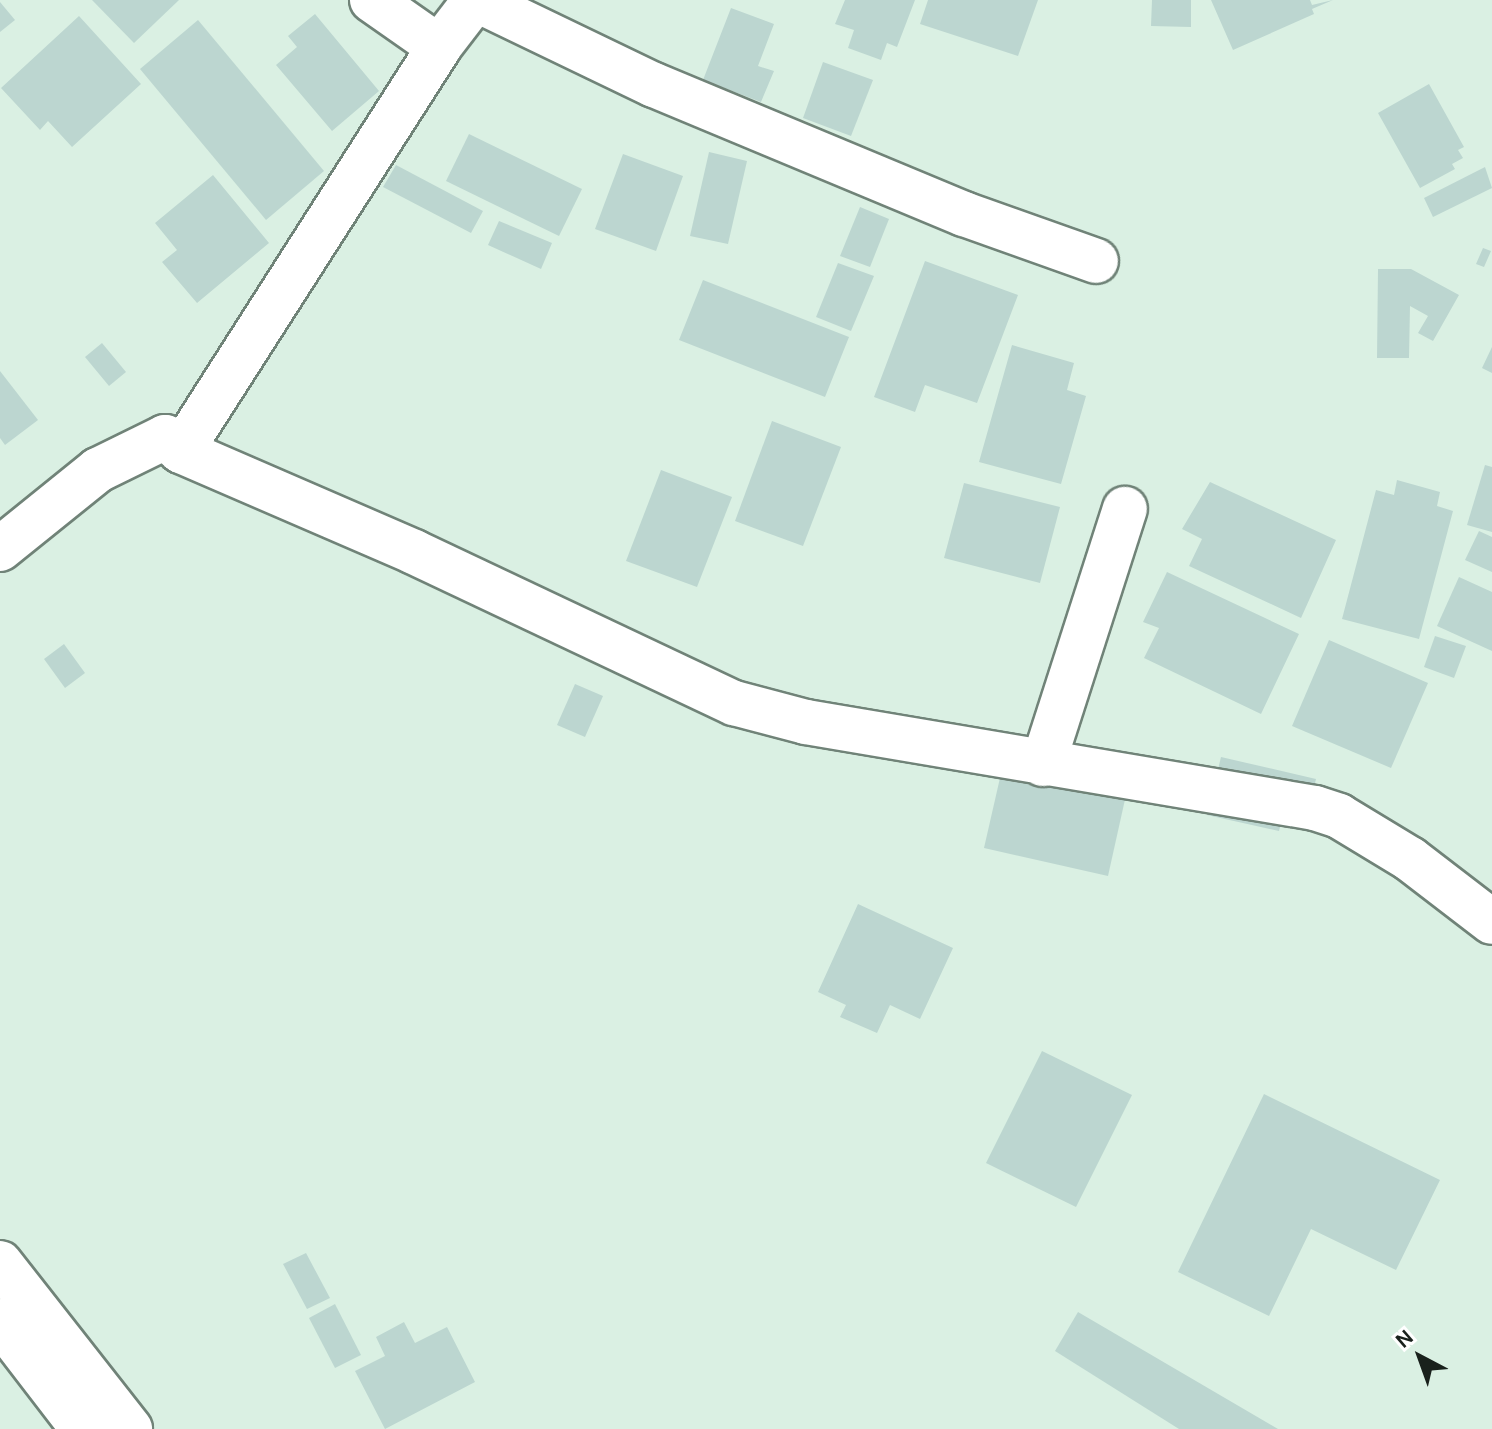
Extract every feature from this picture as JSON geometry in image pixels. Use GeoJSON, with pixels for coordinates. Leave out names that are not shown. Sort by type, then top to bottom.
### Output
{"type":"FeatureCollection","features":[{"type":"Feature","properties":{"kind":"street"},"geometry":{"type":"LineString","coordinates":[[372,0],[439,47]]}},
{"type":"Feature","properties":{"kind":"street"},"geometry":{"type":"LineString","coordinates":[[181,451],[439,47],[476,0],[654,85],[964,214],[1096,261]]}},
{"type":"Feature","properties":{"kind":"street"},"geometry":{"type":"LineString","coordinates":[[0,549],[98,470],[165,437],[181,451],[414,552],[734,703],[806,722],[1339,816],[1410,859],[1492,922]]}},
{"type":"Feature","properties":{"kind":"street"},"geometry":{"type":"LineString","coordinates":[[1043,764],[1125,509]]}},
{"type":"Feature","properties":{"kind":"street"},"geometry":{"type":"LineString","coordinates":[[0,1263],[130,1429]]}},
{"type":"Feature","properties":{"kind":"street"},"geometry":{"type":"LineString","coordinates":[[0,1321],[83,1429]]}},
{"type":"Feature","properties":{"kind":"building"},"geometry":{"type":"Polygon","coordinates":[[[92,0],[179,0],[134,43],[92,0]]]}},
{"type":"Feature","properties":{"kind":"building"},"geometry":{"type":"Polygon","coordinates":[[[845,0],[915,0],[897,47],[887,43],[881,60],[848,48],[854,30],[835,24],[845,0]]]}},
{"type":"Feature","properties":{"kind":"building"},"geometry":{"type":"Polygon","coordinates":[[[928,0],[1038,0],[1018,56],[920,24],[928,0]]]}},
{"type":"Feature","properties":{"kind":"building"},"geometry":{"type":"Polygon","coordinates":[[[1152,0],[1191,0],[1191,27],[1151,26],[1152,0]]]}},
{"type":"Feature","properties":{"kind":"building"},"geometry":{"type":"Polygon","coordinates":[[[1211,0],[1310,0],[1312,5],[1333,0],[1312,9],[1314,14],[1233,50],[1211,0]]]}},
{"type":"Feature","properties":{"kind":"building"},"geometry":{"type":"Polygon","coordinates":[[[0,2],[15,20],[0,32],[0,2]]]}},
{"type":"Feature","properties":{"kind":"building"},"geometry":{"type":"Polygon","coordinates":[[[731,8],[774,24],[758,66],[774,71],[761,102],[703,80],[731,8]]]}},
{"type":"Feature","properties":{"kind":"building"},"geometry":{"type":"Polygon","coordinates":[[[315,14],[379,91],[332,131],[276,65],[297,47],[288,36],[315,14]]]}},
{"type":"Feature","properties":{"kind":"building"},"geometry":{"type":"Polygon","coordinates":[[[79,16],[141,84],[72,147],[48,121],[40,130],[1,88],[79,16]]]}},
{"type":"Feature","properties":{"kind":"building"},"geometry":{"type":"Polygon","coordinates":[[[198,20],[324,171],[266,220],[140,69],[198,20]]]}},
{"type":"Feature","properties":{"kind":"building"},"geometry":{"type":"Polygon","coordinates":[[[823,62],[873,80],[851,136],[803,118],[823,62]]]}},
{"type":"Feature","properties":{"kind":"building"},"geometry":{"type":"Polygon","coordinates":[[[1429,84],[1464,147],[1458,150],[1463,158],[1452,164],[1455,169],[1420,188],[1378,113],[1429,84]]]}},
{"type":"Feature","properties":{"kind":"building"},"geometry":{"type":"Polygon","coordinates":[[[469,134],[582,189],[559,236],[446,181],[469,134]]]}},
{"type":"Feature","properties":{"kind":"building"},"geometry":{"type":"Polygon","coordinates":[[[709,152],[747,161],[728,244],[690,236],[709,152]]]}},
{"type":"Feature","properties":{"kind":"building"},"geometry":{"type":"Polygon","coordinates":[[[623,154],[683,176],[656,251],[595,229],[623,154]]]}},
{"type":"Feature","properties":{"kind":"building"},"geometry":{"type":"Polygon","coordinates":[[[396,165],[483,211],[471,233],[383,187],[396,165]]]}},
{"type":"Feature","properties":{"kind":"building"},"geometry":{"type":"Polygon","coordinates":[[[1485,167],[1492,188],[1433,217],[1424,198],[1485,167]]]}},
{"type":"Feature","properties":{"kind":"building"},"geometry":{"type":"Polygon","coordinates":[[[213,175],[269,243],[197,303],[162,262],[177,250],[155,223],[213,175]]]}},
{"type":"Feature","properties":{"kind":"building"},"geometry":{"type":"Polygon","coordinates":[[[860,207],[889,219],[870,267],[840,256],[860,207]]]}},
{"type":"Feature","properties":{"kind":"building"},"geometry":{"type":"Polygon","coordinates":[[[499,221],[552,243],[541,269],[488,245],[499,221]]]}},
{"type":"Feature","properties":{"kind":"building"},"geometry":{"type":"Polygon","coordinates":[[[1483,248],[1491,251],[1484,267],[1476,264],[1483,248]]]}},
{"type":"Feature","properties":{"kind":"building"},"geometry":{"type":"Polygon","coordinates":[[[925,261],[1018,295],[977,403],[925,385],[915,412],[874,397],[925,261]]]}},
{"type":"Feature","properties":{"kind":"building"},"geometry":{"type":"Polygon","coordinates":[[[838,263],[874,276],[851,331],[816,317],[838,263]]]}},
{"type":"Feature","properties":{"kind":"building"},"geometry":{"type":"Polygon","coordinates":[[[1378,269],[1411,269],[1459,295],[1433,341],[1418,333],[1428,316],[1410,306],[1409,358],[1377,358],[1378,269]]]}},
{"type":"Feature","properties":{"kind":"building"},"geometry":{"type":"Polygon","coordinates":[[[703,280],[849,337],[825,397],[679,340],[703,280]]]}},
{"type":"Feature","properties":{"kind":"building"},"geometry":{"type":"Polygon","coordinates":[[[102,343],[126,372],[109,386],[85,357],[102,343]]]}},
{"type":"Feature","properties":{"kind":"building"},"geometry":{"type":"Polygon","coordinates":[[[1012,345],[1074,363],[1067,390],[1086,396],[1061,484],[979,462],[1012,345]]]}},
{"type":"Feature","properties":{"kind":"building"},"geometry":{"type":"Polygon","coordinates":[[[1492,347],[1492,373],[1482,368],[1492,347]]]}},
{"type":"Feature","properties":{"kind":"building"},"geometry":{"type":"Polygon","coordinates":[[[0,371],[38,420],[5,445],[0,438],[0,371]]]}},
{"type":"Feature","properties":{"kind":"building"},"geometry":{"type":"Polygon","coordinates":[[[772,421],[841,447],[803,546],[735,521],[772,421]]]}},
{"type":"Feature","properties":{"kind":"building"},"geometry":{"type":"Polygon","coordinates":[[[1485,465],[1492,467],[1492,532],[1467,525],[1485,465]]]}},
{"type":"Feature","properties":{"kind":"building"},"geometry":{"type":"Polygon","coordinates":[[[661,470],[732,497],[697,587],[626,561],[661,470]]]}},
{"type":"Feature","properties":{"kind":"building"},"geometry":{"type":"Polygon","coordinates":[[[1397,480],[1440,492],[1437,506],[1453,511],[1419,639],[1342,619],[1376,490],[1394,495],[1397,480]]]}},
{"type":"Feature","properties":{"kind":"building"},"geometry":{"type":"Polygon","coordinates":[[[1210,482],[1336,540],[1301,618],[1189,566],[1202,539],[1182,529],[1210,482]]]}},
{"type":"Feature","properties":{"kind":"building"},"geometry":{"type":"Polygon","coordinates":[[[964,483],[1060,507],[1040,583],[944,558],[964,483]]]}},
{"type":"Feature","properties":{"kind":"building"},"geometry":{"type":"Polygon","coordinates":[[[1479,531],[1492,537],[1492,572],[1465,560],[1479,531]]]}},
{"type":"Feature","properties":{"kind":"building"},"geometry":{"type":"Polygon","coordinates":[[[1167,572],[1299,634],[1261,714],[1144,658],[1159,628],[1143,622],[1167,572]]]}},
{"type":"Feature","properties":{"kind":"building"},"geometry":{"type":"Polygon","coordinates":[[[1459,577],[1492,592],[1492,651],[1437,626],[1459,577]]]}},
{"type":"Feature","properties":{"kind":"building"},"geometry":{"type":"Polygon","coordinates":[[[1435,636],[1466,646],[1454,678],[1424,667],[1435,636]]]}},
{"type":"Feature","properties":{"kind":"building"},"geometry":{"type":"Polygon","coordinates":[[[1329,640],[1428,683],[1391,768],[1292,726],[1329,640]]]}},
{"type":"Feature","properties":{"kind":"building"},"geometry":{"type":"Polygon","coordinates":[[[64,644],[85,673],[65,688],[44,659],[64,644]]]}},
{"type":"Feature","properties":{"kind":"building"},"geometry":{"type":"Polygon","coordinates":[[[575,684],[603,696],[585,737],[557,725],[575,684]]]}},
{"type":"Feature","properties":{"kind":"building"},"geometry":{"type":"Polygon","coordinates":[[[1005,756],[1128,786],[1108,876],[984,848],[1005,756]]]}},
{"type":"Feature","properties":{"kind":"building"},"geometry":{"type":"Polygon","coordinates":[[[1221,757],[1316,779],[1309,808],[1286,803],[1279,831],[1207,815],[1221,757]]]}},
{"type":"Feature","properties":{"kind":"building"},"geometry":{"type":"Polygon","coordinates":[[[858,904],[953,948],[920,1019],[890,1005],[877,1033],[840,1017],[846,1005],[818,992],[858,904]]]}},
{"type":"Feature","properties":{"kind":"building"},"geometry":{"type":"Polygon","coordinates":[[[1042,1051],[1132,1095],[1076,1207],[986,1163],[1042,1051]]]}},
{"type":"Feature","properties":{"kind":"building"},"geometry":{"type":"Polygon","coordinates":[[[1264,1094],[1440,1180],[1396,1270],[1311,1229],[1269,1316],[1178,1272],[1264,1094]]]}},
{"type":"Feature","properties":{"kind":"building"},"geometry":{"type":"Polygon","coordinates":[[[306,1253],[330,1298],[307,1309],[283,1264],[306,1253]]]}},
{"type":"Feature","properties":{"kind":"building"},"geometry":{"type":"Polygon","coordinates":[[[335,1304],[361,1355],[335,1368],[309,1318],[335,1304]]]}},
{"type":"Feature","properties":{"kind":"building"},"geometry":{"type":"Polygon","coordinates":[[[1078,1312],[1278,1429],[1179,1429],[1055,1351],[1078,1312]]]}},
{"type":"Feature","properties":{"kind":"building"},"geometry":{"type":"Polygon","coordinates":[[[404,1322],[415,1343],[447,1327],[475,1382],[385,1429],[355,1371],[385,1356],[376,1337],[404,1322]]]}}]}
